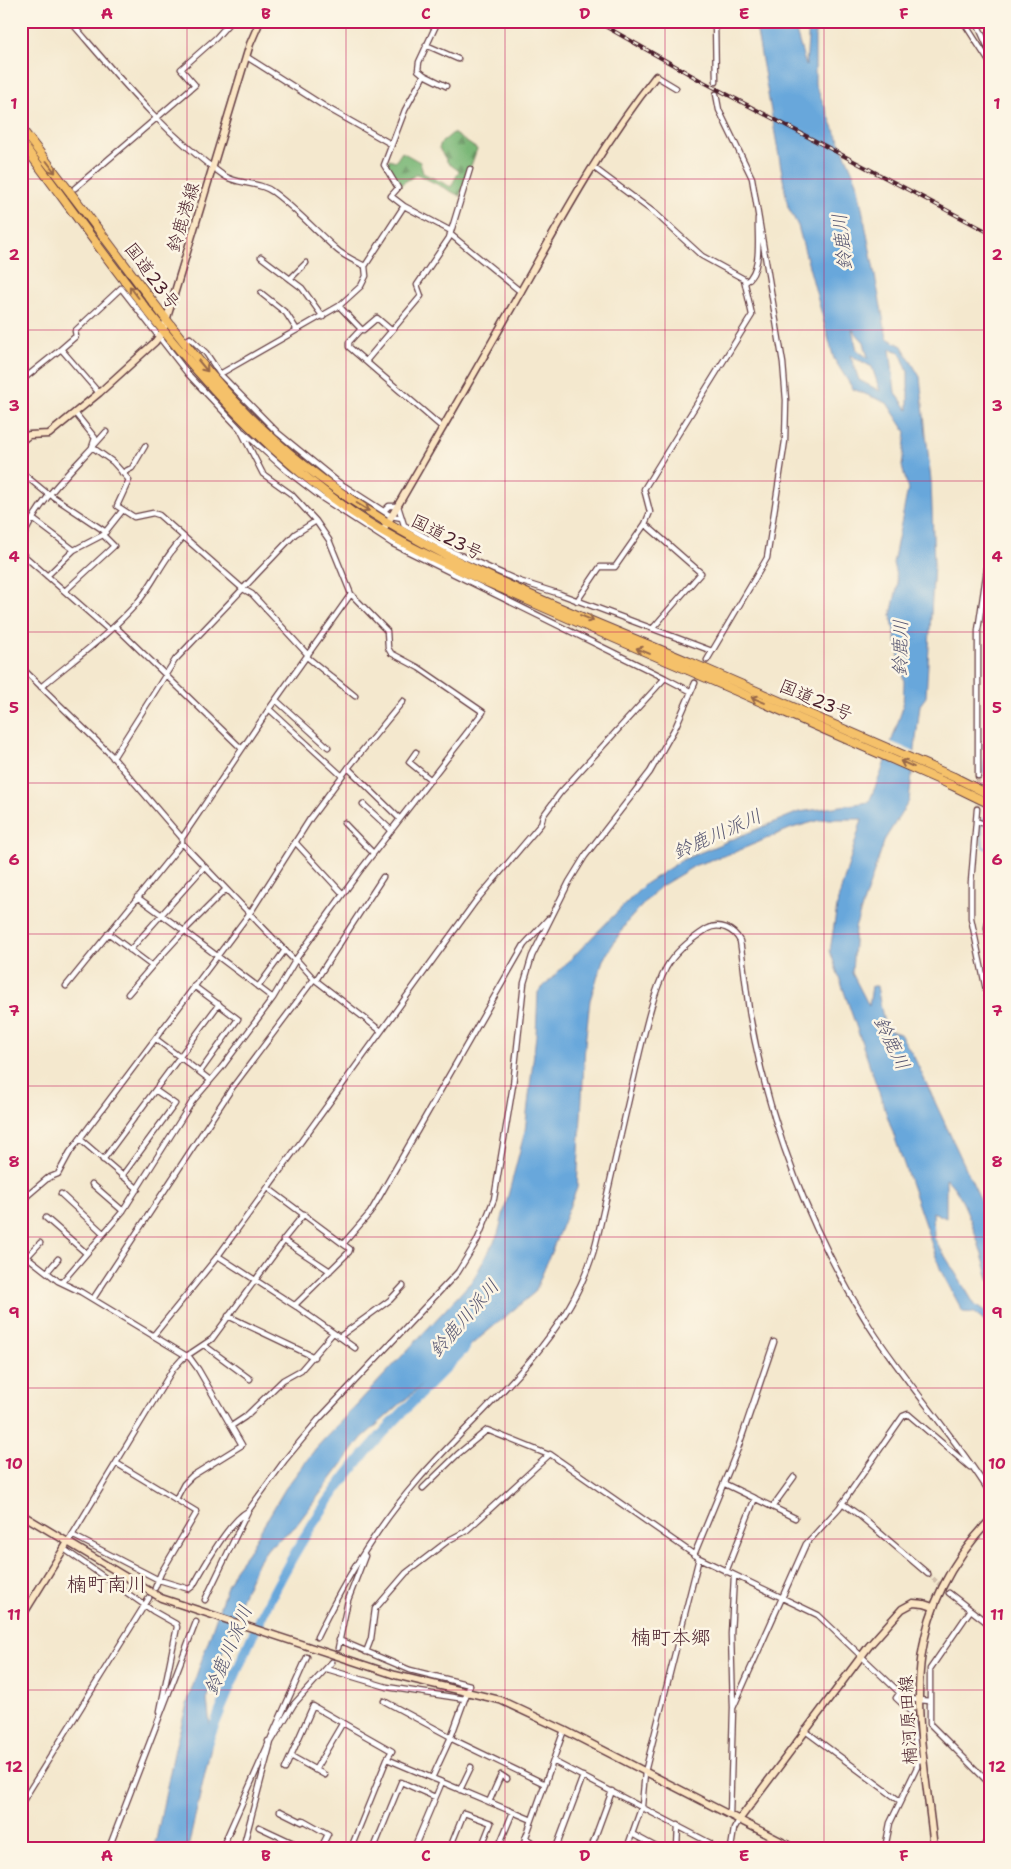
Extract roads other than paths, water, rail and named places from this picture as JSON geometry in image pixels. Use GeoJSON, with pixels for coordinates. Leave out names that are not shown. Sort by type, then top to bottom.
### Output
{"type":"FeatureCollection","features":[{"type":"Feature","properties":{"kind":"highway","name":"国道23号"},"geometry":{"type":"LineString","coordinates":[[21,128],[184,343],[258,425],[304,466],[455,560],[690,666],[953,781],[990,794]]}},
{"type":"Feature","properties":{"kind":"highway","name":"国道23号"},"geometry":{"type":"LineString","coordinates":[[21,142],[161,334],[213,392],[262,440],[318,487],[383,531],[446,564],[690,666]]}},
{"type":"Feature","properties":{"kind":"highway","name":"国道23号"},"geometry":{"type":"LineString","coordinates":[[953,781],[990,804]]}},
{"type":"Feature","properties":{"kind":"street"},"geometry":{"type":"LineString","coordinates":[[70,21],[156,118],[214,169],[225,177],[252,183],[272,191],[306,219],[336,250],[365,266]]}},
{"type":"Feature","properties":{"kind":"street"},"geometry":{"type":"LineString","coordinates":[[75,188],[195,85],[181,69],[216,38],[230,21]]}},
{"type":"Feature","properties":{"kind":"street","name":"鈴鹿港線"},"geometry":{"type":"LineString","coordinates":[[21,441],[29,435],[49,434],[99,393],[161,334],[214,169],[247,57],[260,21]]}},
{"type":"Feature","properties":{"kind":"street"},"geometry":{"type":"LineString","coordinates":[[438,21],[419,62],[418,70],[446,86]]}},
{"type":"Feature","properties":{"kind":"street"},"geometry":{"type":"LineString","coordinates":[[715,21],[716,82]]}},
{"type":"Feature","properties":{"kind":"street"},"geometry":{"type":"LineString","coordinates":[[963,21],[990,63]]}},
{"type":"Feature","properties":{"kind":"street"},"geometry":{"type":"LineString","coordinates":[[976,21],[990,52]]}},
{"type":"Feature","properties":{"kind":"street"},"geometry":{"type":"LineString","coordinates":[[426,45],[458,59]]}},
{"type":"Feature","properties":{"kind":"street"},"geometry":{"type":"LineString","coordinates":[[247,57],[324,106],[391,144]]}},
{"type":"Feature","properties":{"kind":"street"},"geometry":{"type":"LineString","coordinates":[[424,75],[391,144],[384,165],[398,188],[391,196],[404,206],[450,233],[521,292]]}},
{"type":"Feature","properties":{"kind":"street"},"geometry":{"type":"LineString","coordinates":[[383,531],[444,429],[593,166],[637,100],[656,76],[676,88]]}},
{"type":"Feature","properties":{"kind":"street"},"geometry":{"type":"LineString","coordinates":[[707,660],[767,558],[784,441],[786,400],[783,363],[752,178],[719,110],[716,94]]}},
{"type":"Feature","properties":{"kind":"street"},"geometry":{"type":"LineString","coordinates":[[593,166],[656,214],[702,256],[746,282]]}},
{"type":"Feature","properties":{"kind":"street"},"geometry":{"type":"LineString","coordinates":[[366,361],[421,296],[417,285],[444,248],[470,169]]}},
{"type":"Feature","properties":{"kind":"street"},"geometry":{"type":"LineString","coordinates":[[220,374],[323,317],[339,306],[361,286],[366,276],[365,266],[404,206]]}},
{"type":"Feature","properties":{"kind":"street"},"geometry":{"type":"LineString","coordinates":[[746,282],[753,276],[756,267],[758,212]]}},
{"type":"Feature","properties":{"kind":"street"},"geometry":{"type":"LineString","coordinates":[[261,257],[302,288],[323,317]]}},
{"type":"Feature","properties":{"kind":"street"},"geometry":{"type":"LineString","coordinates":[[290,279],[306,263]]}},
{"type":"Feature","properties":{"kind":"street"},"geometry":{"type":"LineString","coordinates":[[577,601],[600,567],[615,567],[645,524],[650,512],[644,489],[751,318],[746,282]]}},
{"type":"Feature","properties":{"kind":"street"},"geometry":{"type":"LineString","coordinates":[[21,381],[76,336],[75,331],[121,288],[161,334],[188,374],[240,429],[287,471],[322,498],[393,544],[690,691]]}},
{"type":"Feature","properties":{"kind":"street"},"geometry":{"type":"LineString","coordinates":[[261,293],[286,314],[297,330]]}},
{"type":"Feature","properties":{"kind":"street"},"geometry":{"type":"LineString","coordinates":[[339,306],[361,329]]}},
{"type":"Feature","properties":{"kind":"street"},"geometry":{"type":"LineString","coordinates":[[391,330],[377,318],[363,330],[361,329],[349,342],[349,347],[444,429]]}},
{"type":"Feature","properties":{"kind":"street"},"geometry":{"type":"LineString","coordinates":[[184,343],[190,338],[199,346],[220,374],[278,432],[351,495],[384,511],[389,519]]}},
{"type":"Feature","properties":{"kind":"street"},"geometry":{"type":"LineString","coordinates":[[61,349],[99,393]]}},
{"type":"Feature","properties":{"kind":"street"},"geometry":{"type":"LineString","coordinates":[[75,413],[95,438],[93,448]]}},
{"type":"Feature","properties":{"kind":"street"},"geometry":{"type":"LineString","coordinates":[[62,1282],[123,1211],[138,1190],[168,1137],[192,1102],[273,998],[295,960],[373,852],[483,712],[419,668],[391,653],[388,648],[387,631],[351,594],[329,540],[316,521],[291,494],[263,474],[240,429]]}},
{"type":"Feature","properties":{"kind":"street"},"geometry":{"type":"LineString","coordinates":[[21,542],[32,519],[49,495],[71,468],[93,448],[106,432]]}},
{"type":"Feature","properties":{"kind":"street"},"geometry":{"type":"LineString","coordinates":[[122,472],[132,468],[144,446]]}},
{"type":"Feature","properties":{"kind":"street"},"geometry":{"type":"LineString","coordinates":[[93,448],[113,462],[129,480],[117,506],[122,511],[134,517],[153,513],[184,537],[243,589],[252,594],[308,656],[355,696]]}},
{"type":"Feature","properties":{"kind":"street"},"geometry":{"type":"LineString","coordinates":[[21,472],[49,495],[104,533],[114,546],[65,591]]}},
{"type":"Feature","properties":{"kind":"street"},"geometry":{"type":"LineString","coordinates":[[384,511],[389,506],[398,506]]}},
{"type":"Feature","properties":{"kind":"street"},"geometry":{"type":"LineString","coordinates":[[398,506],[404,525],[449,550],[519,581],[653,628],[712,651]]}},
{"type":"Feature","properties":{"kind":"street"},"geometry":{"type":"LineString","coordinates":[[47,576],[74,550],[104,533],[122,511]]}},
{"type":"Feature","properties":{"kind":"street"},"geometry":{"type":"LineString","coordinates":[[389,519],[402,518]]}},
{"type":"Feature","properties":{"kind":"street"},"geometry":{"type":"LineString","coordinates":[[32,519],[74,550]]}},
{"type":"Feature","properties":{"kind":"street"},"geometry":{"type":"LineString","coordinates":[[113,758],[165,673],[295,534],[316,521]]}},
{"type":"Feature","properties":{"kind":"street"},"geometry":{"type":"LineString","coordinates":[[645,524],[701,573],[653,628]]}},
{"type":"Feature","properties":{"kind":"street"},"geometry":{"type":"LineString","coordinates":[[41,687],[115,626],[138,602],[172,548],[184,537]]}},
{"type":"Feature","properties":{"kind":"street"},"geometry":{"type":"LineString","coordinates":[[978,776],[978,630],[990,548]]}},
{"type":"Feature","properties":{"kind":"street"},"geometry":{"type":"LineString","coordinates":[[21,553],[109,630]]}},
{"type":"Feature","properties":{"kind":"street"},"geometry":{"type":"LineString","coordinates":[[66,986],[182,841],[269,709],[351,594]]}},
{"type":"Feature","properties":{"kind":"street"},"geometry":{"type":"LineString","coordinates":[[115,626],[242,749]]}},
{"type":"Feature","properties":{"kind":"street"},"geometry":{"type":"LineString","coordinates":[[21,667],[113,758],[225,890],[315,979],[381,1031]]}},
{"type":"Feature","properties":{"kind":"street"},"geometry":{"type":"LineString","coordinates":[[152,1336],[218,1256],[475,902],[541,824],[543,816],[560,793],[665,678]]}},
{"type":"Feature","properties":{"kind":"street"},"geometry":{"type":"LineString","coordinates":[[205,1600],[248,1511],[299,1441],[452,1279],[477,1241],[494,1199],[513,1085],[524,983],[532,956],[550,918],[585,856],[650,772],[676,726],[694,683]]}},
{"type":"Feature","properties":{"kind":"street"},"geometry":{"type":"LineString","coordinates":[[276,700],[328,747]]}},
{"type":"Feature","properties":{"kind":"street"},"geometry":{"type":"LineString","coordinates":[[21,1201],[48,1178],[58,1174],[68,1155],[249,914],[342,776],[403,701]]}},
{"type":"Feature","properties":{"kind":"street"},"geometry":{"type":"LineString","coordinates":[[269,709],[342,776]]}},
{"type":"Feature","properties":{"kind":"street"},"geometry":{"type":"LineString","coordinates":[[416,752],[409,762],[431,780]]}},
{"type":"Feature","properties":{"kind":"street"},"geometry":{"type":"LineString","coordinates":[[348,768],[400,818]]}},
{"type":"Feature","properties":{"kind":"street"},"geometry":{"type":"LineString","coordinates":[[363,804],[390,830]]}},
{"type":"Feature","properties":{"kind":"street"},"geometry":{"type":"LineString","coordinates":[[977,809],[971,918],[990,1009]]}},
{"type":"Feature","properties":{"kind":"street"},"geometry":{"type":"LineString","coordinates":[[977,821],[988,826]]}},
{"type":"Feature","properties":{"kind":"street"},"geometry":{"type":"LineString","coordinates":[[344,823],[373,852]]}},
{"type":"Feature","properties":{"kind":"street"},"geometry":{"type":"LineString","coordinates":[[296,843],[344,894]]}},
{"type":"Feature","properties":{"kind":"street"},"geometry":{"type":"LineString","coordinates":[[130,950],[204,867]]}},
{"type":"Feature","properties":{"kind":"street"},"geometry":{"type":"LineString","coordinates":[[92,1299],[232,1088],[315,979],[383,877]]}},
{"type":"Feature","properties":{"kind":"street"},"geometry":{"type":"LineString","coordinates":[[128,994],[184,931],[225,890]]}},
{"type":"Feature","properties":{"kind":"street"},"geometry":{"type":"LineString","coordinates":[[137,897],[273,998]]}},
{"type":"Feature","properties":{"kind":"street"},"geometry":{"type":"LineString","coordinates":[[990,907],[987,928],[990,949]]}},
{"type":"Feature","properties":{"kind":"street"},"geometry":{"type":"LineString","coordinates":[[343,1244],[370,1213],[524,945],[550,918]]}},
{"type":"Feature","properties":{"kind":"street"},"geometry":{"type":"LineString","coordinates":[[317,1637],[334,1601],[385,1521],[418,1480],[527,1363],[578,1294],[592,1258],[644,1033],[658,990],[672,960],[695,938],[713,926],[722,926],[731,931],[736,934],[740,941],[750,1016],[768,1091],[787,1154],[819,1231],[870,1327],[895,1364],[977,1472],[990,1493]]}},
{"type":"Feature","properties":{"kind":"street"},"geometry":{"type":"LineString","coordinates":[[108,933],[152,966]]}},
{"type":"Feature","properties":{"kind":"street"},"geometry":{"type":"LineString","coordinates":[[258,987],[285,950]]}},
{"type":"Feature","properties":{"kind":"street"},"geometry":{"type":"LineString","coordinates":[[194,986],[238,1019],[200,1072]]}},
{"type":"Feature","properties":{"kind":"street"},"geometry":{"type":"LineString","coordinates":[[103,1160],[219,1004]]}},
{"type":"Feature","properties":{"kind":"street"},"geometry":{"type":"LineString","coordinates":[[156,1040],[210,1080]]}},
{"type":"Feature","properties":{"kind":"street"},"geometry":{"type":"LineString","coordinates":[[122,1176],[175,1104],[155,1090]]}},
{"type":"Feature","properties":{"kind":"street"},"geometry":{"type":"LineString","coordinates":[[81,1140],[138,1190]]}},
{"type":"Feature","properties":{"kind":"street"},"geometry":{"type":"LineString","coordinates":[[92,1184],[123,1211]]}},
{"type":"Feature","properties":{"kind":"street"},"geometry":{"type":"LineString","coordinates":[[268,1188],[350,1249],[295,1305]]}},
{"type":"Feature","properties":{"kind":"street"},"geometry":{"type":"LineString","coordinates":[[61,1194],[104,1233]]}},
{"type":"Feature","properties":{"kind":"street"},"geometry":{"type":"LineString","coordinates":[[21,1618],[173,1369],[212,1339],[304,1214]]}},
{"type":"Feature","properties":{"kind":"street"},"geometry":{"type":"LineString","coordinates":[[46,1218],[86,1254]]}},
{"type":"Feature","properties":{"kind":"street"},"geometry":{"type":"LineString","coordinates":[[284,1240],[330,1271]]}},
{"type":"Feature","properties":{"kind":"street"},"geometry":{"type":"LineString","coordinates":[[28,1256],[40,1243]]}},
{"type":"Feature","properties":{"kind":"street"},"geometry":{"type":"LineString","coordinates":[[21,1252],[48,1271],[58,1281],[92,1299],[187,1357],[198,1369],[233,1425],[231,1426],[242,1445],[192,1476],[184,1484],[176,1500]]}},
{"type":"Feature","properties":{"kind":"street"},"geometry":{"type":"LineString","coordinates":[[218,1256],[254,1281],[295,1305],[355,1348]]}},
{"type":"Feature","properties":{"kind":"street"},"geometry":{"type":"LineString","coordinates":[[48,1271],[58,1259]]}},
{"type":"Feature","properties":{"kind":"street"},"geometry":{"type":"LineString","coordinates":[[339,1337],[390,1300],[403,1286]]}},
{"type":"Feature","properties":{"kind":"street"},"geometry":{"type":"LineString","coordinates":[[228,1316],[314,1357]]}},
{"type":"Feature","properties":{"kind":"street"},"geometry":{"type":"LineString","coordinates":[[233,1425],[245,1417],[275,1387],[298,1373],[334,1333]]}},
{"type":"Feature","properties":{"kind":"street"},"geometry":{"type":"LineString","coordinates":[[627,1848],[642,1806],[645,1772],[697,1557],[751,1414],[774,1342]]}},
{"type":"Feature","properties":{"kind":"street"},"geometry":{"type":"LineString","coordinates":[[204,1345],[250,1379]]}},
{"type":"Feature","properties":{"kind":"street"},"geometry":{"type":"LineString","coordinates":[[733,1708],[806,1544],[842,1503],[903,1416],[908,1414],[977,1472]]}},
{"type":"Feature","properties":{"kind":"street"},"geometry":{"type":"LineString","coordinates":[[422,1488],[487,1430],[549,1456],[550,1454],[697,1557],[825,1620],[908,1699],[918,1701],[930,1700]]}},
{"type":"Feature","properties":{"kind":"street"},"geometry":{"type":"LineString","coordinates":[[366,1652],[371,1640],[375,1609],[406,1573],[449,1540],[466,1531],[549,1456]]}},
{"type":"Feature","properties":{"kind":"street"},"geometry":{"type":"LineString","coordinates":[[116,1463],[197,1512],[161,1573],[155,1588]]}},
{"type":"Feature","properties":{"kind":"street"},"geometry":{"type":"LineString","coordinates":[[773,1506],[794,1477]]}},
{"type":"Feature","properties":{"kind":"street"},"geometry":{"type":"LineString","coordinates":[[725,1484],[795,1518]]}},
{"type":"Feature","properties":{"kind":"street"},"geometry":{"type":"LineString","coordinates":[[726,1572],[755,1498]]}},
{"type":"Feature","properties":{"kind":"street"},"geometry":{"type":"LineString","coordinates":[[842,1503],[878,1530],[928,1574]]}},
{"type":"Feature","properties":{"kind":"street"},"geometry":{"type":"LineString","coordinates":[[72,1535],[159,1580],[186,1589],[193,1586],[211,1554],[241,1515],[248,1511]]}},
{"type":"Feature","properties":{"kind":"street"},"geometry":{"type":"LineString","coordinates":[[21,1514],[161,1598],[405,1677],[500,1700],[564,1730],[794,1848]]}},
{"type":"Feature","properties":{"kind":"street","name":"楠河原田線"},"geometry":{"type":"LineString","coordinates":[[934,1848],[918,1701],[922,1646],[933,1607],[954,1564],[970,1542],[990,1520]]}},
{"type":"Feature","properties":{"kind":"street"},"geometry":{"type":"LineString","coordinates":[[338,1648],[348,1600],[369,1546]]}},
{"type":"Feature","properties":{"kind":"street"},"geometry":{"type":"LineString","coordinates":[[64,1549],[153,1611],[173,1620],[177,1627],[160,1702],[160,1714]]}},
{"type":"Feature","properties":{"kind":"street"},"geometry":{"type":"LineString","coordinates":[[730,1816],[733,1708],[731,1634],[734,1576]]}},
{"type":"Feature","properties":{"kind":"street"},"geometry":{"type":"LineString","coordinates":[[950,1592],[970,1611],[990,1625]]}},
{"type":"Feature","properties":{"kind":"street"},"geometry":{"type":"LineString","coordinates":[[21,1804],[138,1612],[146,1605],[149,1598]]}},
{"type":"Feature","properties":{"kind":"street"},"geometry":{"type":"LineString","coordinates":[[731,1848],[734,1829],[739,1820],[860,1655],[902,1609],[912,1603],[933,1607]]}},
{"type":"Feature","properties":{"kind":"street"},"geometry":{"type":"LineString","coordinates":[[970,1611],[930,1669],[930,1724],[990,1784]]}},
{"type":"Feature","properties":{"kind":"street"},"geometry":{"type":"LineString","coordinates":[[109,1848],[196,1622]]}},
{"type":"Feature","properties":{"kind":"street"},"geometry":{"type":"LineString","coordinates":[[339,1640],[416,1672],[470,1685],[450,1738],[432,1778]]}},
{"type":"Feature","properties":{"kind":"street"},"geometry":{"type":"LineString","coordinates":[[222,1848],[307,1657]]}},
{"type":"Feature","properties":{"kind":"street"},"geometry":{"type":"LineString","coordinates":[[252,1848],[244,1844],[270,1742],[294,1704],[332,1662]]}},
{"type":"Feature","properties":{"kind":"street"},"geometry":{"type":"LineString","coordinates":[[327,1669],[387,1687],[465,1699]]}},
{"type":"Feature","properties":{"kind":"street"},"geometry":{"type":"LineString","coordinates":[[885,1848],[890,1823],[917,1767],[911,1712],[896,1698],[900,1693]]}},
{"type":"Feature","properties":{"kind":"street"},"geometry":{"type":"LineString","coordinates":[[384,1701],[450,1738],[545,1784]]}},
{"type":"Feature","properties":{"kind":"street"},"geometry":{"type":"LineString","coordinates":[[285,1770],[313,1706],[392,1751],[351,1848]]}},
{"type":"Feature","properties":{"kind":"street"},"geometry":{"type":"LineString","coordinates":[[315,1770],[342,1724]]}},
{"type":"Feature","properties":{"kind":"street"},"geometry":{"type":"LineString","coordinates":[[522,1848],[564,1730]]}},
{"type":"Feature","properties":{"kind":"street"},"geometry":{"type":"LineString","coordinates":[[804,1730],[900,1801]]}},
{"type":"Feature","properties":{"kind":"street"},"geometry":{"type":"LineString","coordinates":[[290,1756],[325,1775]]}},
{"type":"Feature","properties":{"kind":"street"},"geometry":{"type":"LineString","coordinates":[[387,1759],[532,1820]]}},
{"type":"Feature","properties":{"kind":"street"},"geometry":{"type":"LineString","coordinates":[[917,1761],[924,1759]]}},
{"type":"Feature","properties":{"kind":"street"},"geometry":{"type":"LineString","coordinates":[[553,1761],[678,1825],[710,1843],[710,1848]]}},
{"type":"Feature","properties":{"kind":"street"},"geometry":{"type":"LineString","coordinates":[[460,1790],[471,1767]]}},
{"type":"Feature","properties":{"kind":"street"},"geometry":{"type":"LineString","coordinates":[[489,1802],[501,1776],[508,1779]]}},
{"type":"Feature","properties":{"kind":"street"},"geometry":{"type":"LineString","coordinates":[[556,1848],[583,1776]]}},
{"type":"Feature","properties":{"kind":"street"},"geometry":{"type":"LineString","coordinates":[[374,1848],[401,1782],[436,1797]]}},
{"type":"Feature","properties":{"kind":"street"},"geometry":{"type":"LineString","coordinates":[[414,1848],[442,1782]]}},
{"type":"Feature","properties":{"kind":"street"},"geometry":{"type":"LineString","coordinates":[[591,1848],[612,1792]]}},
{"type":"Feature","properties":{"kind":"street"},"geometry":{"type":"LineString","coordinates":[[280,1811],[302,1822],[303,1820],[328,1834],[321,1848]]}},
{"type":"Feature","properties":{"kind":"street"},"geometry":{"type":"LineString","coordinates":[[450,1848],[464,1812],[491,1823],[480,1848]]}},
{"type":"Feature","properties":{"kind":"street"},"geometry":{"type":"LineString","coordinates":[[498,1848],[513,1812]]}},
{"type":"Feature","properties":{"kind":"street"},"geometry":{"type":"LineString","coordinates":[[677,1848],[678,1825]]}},
{"type":"Feature","properties":{"kind":"street"},"geometry":{"type":"LineString","coordinates":[[259,1827],[304,1848]]}},
{"type":"Feature","properties":{"kind":"street"},"geometry":{"type":"LineString","coordinates":[[632,1834],[658,1848]]}},
{"type":"Feature","properties":{"kind":"street"},"geometry":{"type":"LineString","coordinates":[[984,1848],[990,1835]]}},
{"type":"Feature","properties":{"kind":"street"},"geometry":{"type":"LineString","coordinates":[[525,1838],[542,1848]]}},
{"type":"Feature","properties":{"kind":"water","name":"鈴鹿川"},"geometry":{"type":"Polygon","coordinates":[[[755,21],[793,21],[806,66],[809,24],[811,21],[818,21],[815,30],[815,84],[857,182],[887,338],[902,346],[920,377],[931,481],[934,564],[926,697],[920,705],[909,801],[885,839],[855,928],[852,973],[869,1006],[872,986],[877,986],[885,1029],[900,1034],[914,1057],[990,1220],[990,1282],[967,1212],[954,1187],[946,1179],[946,1218],[933,1212],[934,1238],[975,1305],[990,1316],[990,1326],[974,1313],[963,1312],[941,1271],[830,951],[838,900],[862,819],[824,819],[792,828],[735,852],[696,865],[658,888],[627,922],[603,960],[590,1000],[585,1044],[577,1188],[535,1292],[407,1398],[362,1438],[295,1527],[269,1547],[257,1563],[236,1611],[207,1700],[212,1742],[188,1848],[152,1848],[156,1840],[175,1748],[189,1697],[227,1586],[235,1569],[248,1552],[285,1489],[316,1448],[473,1280],[498,1234],[525,1131],[536,1035],[538,992],[645,884],[682,860],[799,812],[869,802],[881,773],[903,707],[904,682],[891,615],[898,584],[893,563],[908,489],[902,466],[906,432],[887,403],[853,389],[834,359],[798,226],[788,207],[755,21]],[[852,329],[857,350],[868,358],[864,342],[852,329]],[[890,349],[895,392],[908,410],[908,372],[900,352],[890,349]],[[850,355],[859,380],[880,391],[872,367],[850,355]]]}},
{"type":"Feature","properties":{"kind":"waterway"},"geometry":{"type":"LineString","coordinates":[[990,729],[983,772],[990,776]]}},
{"type":"Feature","properties":{"kind":"waterway"},"geometry":{"type":"LineString","coordinates":[[985,818],[981,825],[983,847],[990,850]]}},
{"type":"Feature","properties":{"kind":"waterway","name":"鈴鹿川派川"},"geometry":{"type":"LineString","coordinates":[[206,1746],[260,1620],[275,1589],[310,1529],[344,1479],[360,1460],[394,1421],[465,1348]]}},
{"type":"Feature","properties":{"kind":"tunnel"},"geometry":{"type":"LineString","coordinates":[[716,82],[716,94]]}},
{"type":"Feature","properties":{"kind":"tunnel"},"geometry":{"type":"LineString","coordinates":[[695,683],[707,660]]}},
{"type":"Feature","properties":{"kind":"tunnel"},"geometry":{"type":"LineString","coordinates":[[977,809],[978,776]]}},
{"type":"Feature","properties":{"kind":"tunnel"},"geometry":{"type":"LineString","coordinates":[[928,1574],[949,1593]]}},
{"type":"Feature","properties":{"kind":"railway"},"geometry":{"type":"LineString","coordinates":[[596,21],[698,79],[990,233]]}},
{"type":"Feature","properties":{"kind":"district","name":"楠町南川"},"geometry":{"type":"Point","coordinates":[107,1584]}},
{"type":"Feature","properties":{"kind":"district","name":"楠町本郷"},"geometry":{"type":"Point","coordinates":[671,1637]}}]}
